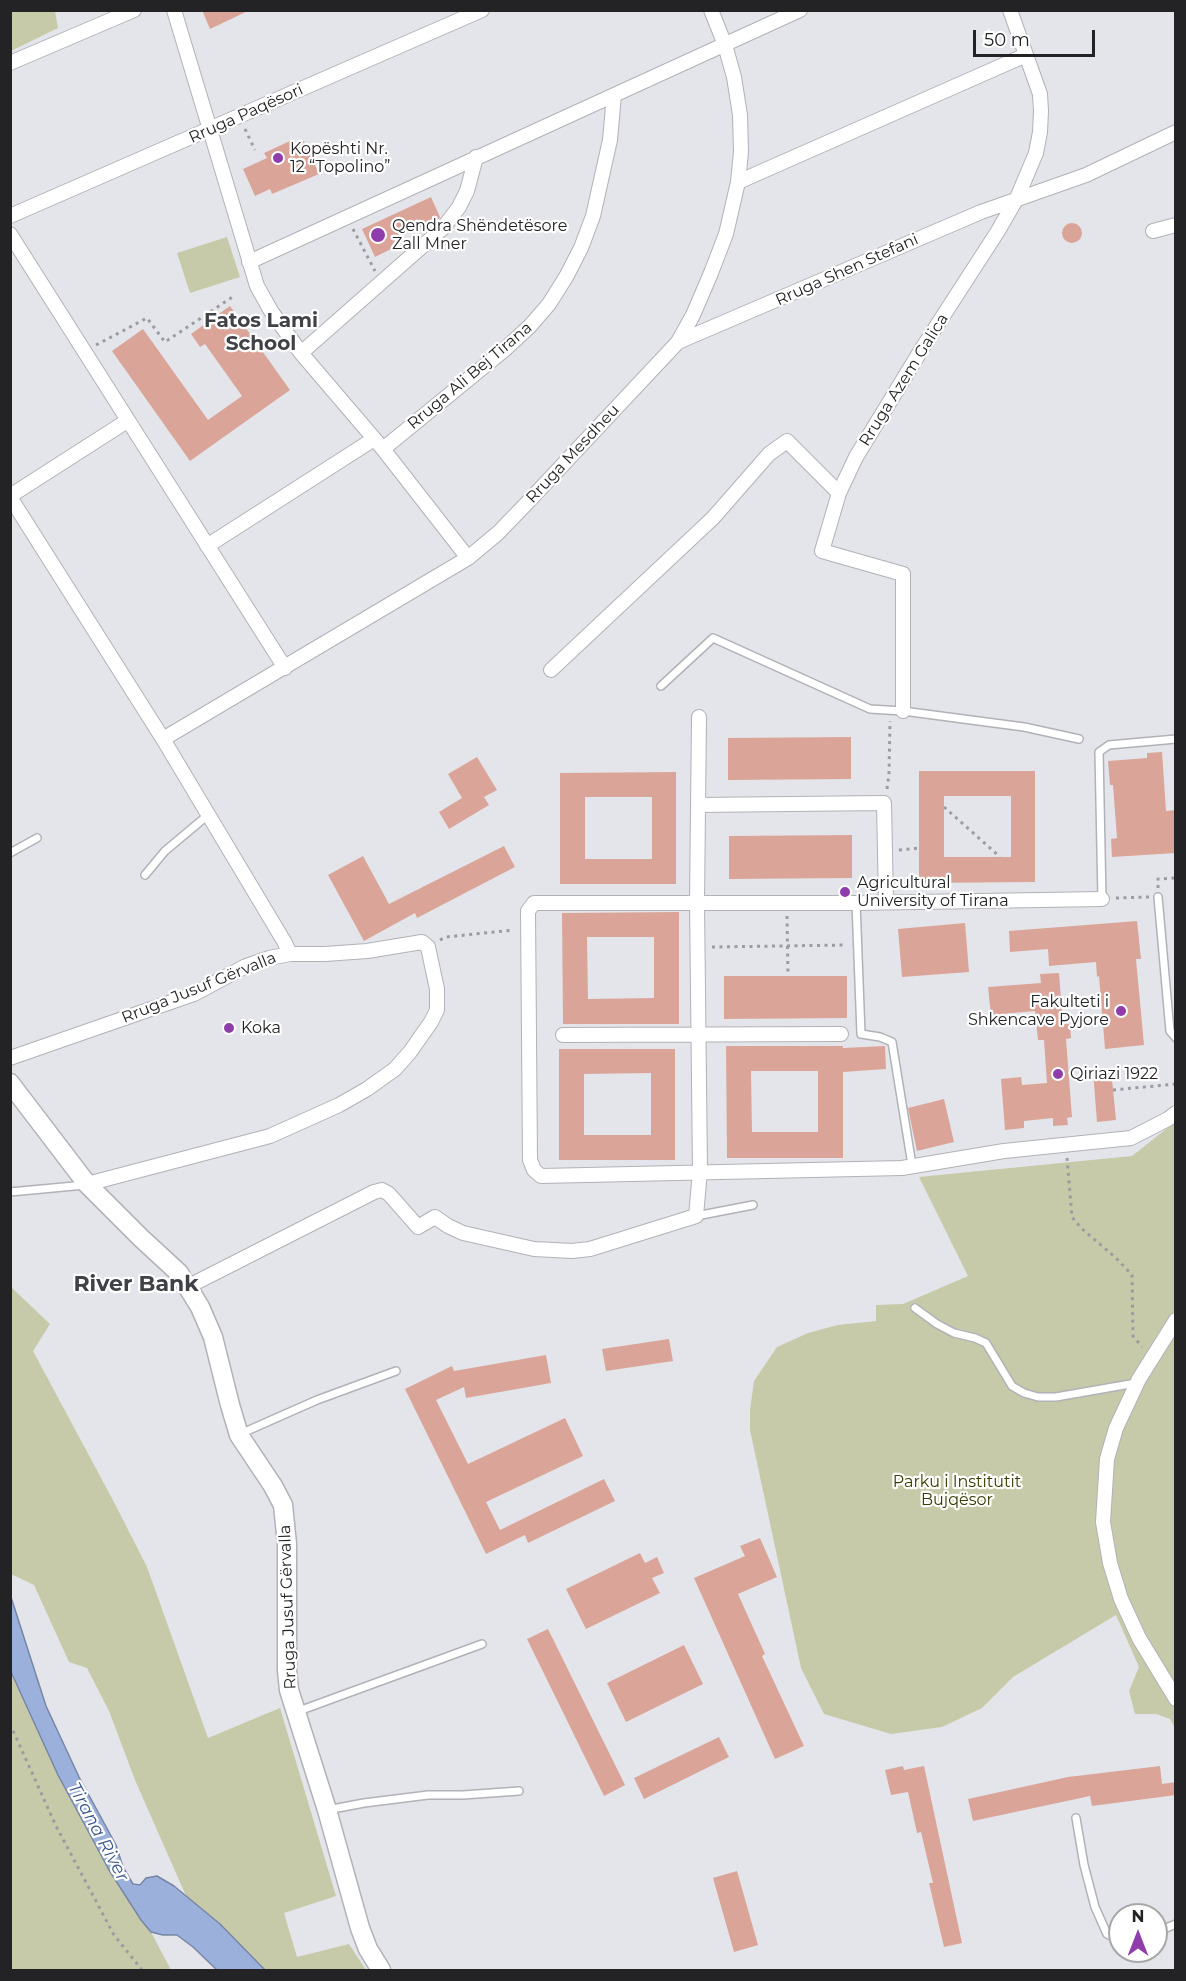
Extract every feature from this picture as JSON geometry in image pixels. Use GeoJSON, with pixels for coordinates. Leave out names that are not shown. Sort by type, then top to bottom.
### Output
{"type":"FeatureCollection","features":[{"type":"Feature","properties":{"kind":"street"},"geometry":{"type":"LineString","coordinates":[[10,63],[134,10]]}},
{"type":"Feature","properties":{"kind":"street"},"geometry":{"type":"LineString","coordinates":[[174,10],[249,262],[262,294],[301,353],[378,444],[468,558]]}},
{"type":"Feature","properties":{"kind":"street","name":"Rruga Paqësori"},"geometry":{"type":"LineString","coordinates":[[10,216],[482,10]]}},
{"type":"Feature","properties":{"kind":"street","name":"Rruga Mesdheu"},"geometry":{"type":"LineString","coordinates":[[163,739],[468,558],[512,519],[678,342],[693,315],[726,234],[738,182],[741,152],[740,115],[734,77],[725,45],[711,10]]}},
{"type":"Feature","properties":{"kind":"street"},"geometry":{"type":"LineString","coordinates":[[249,262],[800,10]]}},
{"type":"Feature","properties":{"kind":"street","name":"Rruga Azem Galica"},"geometry":{"type":"LineString","coordinates":[[896,710],[903,574],[822,551],[839,493],[856,457],[998,231],[1017,198],[1036,153],[1040,132],[1040,94],[1010,10]]}},
{"type":"Feature","properties":{"kind":"street"},"geometry":{"type":"LineString","coordinates":[[738,182],[1026,55]]}},
{"type":"Feature","properties":{"kind":"street","name":"Rruga Ali Bej Tirana"},"geometry":{"type":"LineString","coordinates":[[207,546],[378,444],[504,350],[530,326],[549,304],[566,277],[581,248],[593,216],[610,140],[614,95]]}},
{"type":"Feature","properties":{"kind":"street","name":"Rruga Shen Stefani"},"geometry":{"type":"LineString","coordinates":[[678,342],[981,212],[1086,175],[1176,132]]}},
{"type":"Feature","properties":{"kind":"street"},"geometry":{"type":"LineString","coordinates":[[301,353],[443,228],[459,207],[467,191],[476,157]]}},
{"type":"Feature","properties":{"kind":"street"},"geometry":{"type":"LineString","coordinates":[[1153,231],[1176,225]]}},
{"type":"Feature","properties":{"kind":"street"},"geometry":{"type":"LineString","coordinates":[[10,234],[285,668]]}},
{"type":"Feature","properties":{"kind":"street"},"geometry":{"type":"LineString","coordinates":[[127,421],[10,496],[163,739],[290,954]]}},
{"type":"Feature","properties":{"kind":"street"},"geometry":{"type":"LineString","coordinates":[[551,670],[713,518],[769,454],[787,441],[839,493]]}},
{"type":"Feature","properties":{"kind":"street"},"geometry":{"type":"LineString","coordinates":[[189,1286],[382,1190],[389,1194],[418,1227],[435,1216],[448,1226],[463,1233],[534,1250],[590,1249],[696,1216],[700,1171],[697,902],[699,717]]}},
{"type":"Feature","properties":{"kind":"street"},"geometry":{"type":"LineString","coordinates":[[698,805],[884,803],[886,902]]}},
{"type":"Feature","properties":{"kind":"street"},"geometry":{"type":"LineString","coordinates":[[1102,899],[856,903],[534,903],[528,911],[530,1160],[534,1170],[542,1176],[902,1167],[1004,1151],[1131,1138],[1176,1113]]}},
{"type":"Feature","properties":{"kind":"street","name":"Rruga Jusuf Gërvalla"},"geometry":{"type":"LineString","coordinates":[[10,1058],[194,994],[246,966],[269,957],[290,954],[357,952],[422,942],[428,947]]}},
{"type":"Feature","properties":{"kind":"street"},"geometry":{"type":"LineString","coordinates":[[87,1185],[270,1136],[339,1105],[367,1089],[395,1069],[431,1022],[437,1010],[437,989],[428,947]]}},
{"type":"Feature","properties":{"kind":"street"},"geometry":{"type":"LineString","coordinates":[[563,1035],[841,1034]]}},
{"type":"Feature","properties":{"kind":"street","name":"Rruga Jusuf Gërvalla"},"geometry":{"type":"LineString","coordinates":[[10,1083],[87,1185],[178,1273],[189,1286],[201,1307],[213,1336],[239,1435],[283,1505],[287,1544],[289,1690],[327,1810],[360,1928],[368,1949],[381,1971]]}},
{"type":"Feature","properties":{"kind":"street"},"geometry":{"type":"LineString","coordinates":[[1176,1320],[1136,1383],[1116,1428],[1107,1459],[1103,1522],[1110,1563],[1121,1599],[1139,1638],[1176,1699]]}},
{"type":"Feature","properties":{"kind":"lane"},"geometry":{"type":"LineString","coordinates":[[661,686],[713,638],[870,709],[896,710],[1024,727],[1079,739]]}},
{"type":"Feature","properties":{"kind":"lane"},"geometry":{"type":"LineString","coordinates":[[1102,899],[1099,752],[1109,745],[1176,739]]}},
{"type":"Feature","properties":{"kind":"lane"},"geometry":{"type":"LineString","coordinates":[[146,875],[165,851],[208,815]]}},
{"type":"Feature","properties":{"kind":"lane"},"geometry":{"type":"LineString","coordinates":[[10,853],[37,838]]}},
{"type":"Feature","properties":{"kind":"lane"},"geometry":{"type":"LineString","coordinates":[[1158,897],[1170,1031],[1176,1038]]}},
{"type":"Feature","properties":{"kind":"lane"},"geometry":{"type":"LineString","coordinates":[[856,903],[861,1034],[880,1037],[892,1042],[912,1165]]}},
{"type":"Feature","properties":{"kind":"lane"},"geometry":{"type":"LineString","coordinates":[[10,1192],[87,1185]]}},
{"type":"Feature","properties":{"kind":"lane"},"geometry":{"type":"LineString","coordinates":[[696,1216],[753,1205]]}},
{"type":"Feature","properties":{"kind":"lane"},"geometry":{"type":"LineString","coordinates":[[915,1308],[954,1333],[986,1343],[1012,1386],[1024,1393],[1038,1397],[1056,1397],[1136,1383]]}},
{"type":"Feature","properties":{"kind":"lane"},"geometry":{"type":"LineString","coordinates":[[239,1435],[317,1400],[396,1371]]}},
{"type":"Feature","properties":{"kind":"lane"},"geometry":{"type":"LineString","coordinates":[[295,1712],[482,1644]]}},
{"type":"Feature","properties":{"kind":"lane"},"geometry":{"type":"LineString","coordinates":[[327,1810],[428,1795],[519,1791]]}},
{"type":"Feature","properties":{"kind":"lane"},"geometry":{"type":"LineString","coordinates":[[1076,1818],[1084,1865],[1095,1907],[1108,1934]]}},
{"type":"Feature","properties":{"kind":"path"},"geometry":{"type":"LineString","coordinates":[[244,126],[255,150]]}},
{"type":"Feature","properties":{"kind":"path"},"geometry":{"type":"LineString","coordinates":[[347,216],[381,283]]}},
{"type":"Feature","properties":{"kind":"path"},"geometry":{"type":"LineString","coordinates":[[93,346],[147,318],[165,342],[234,296]]}},
{"type":"Feature","properties":{"kind":"path"},"geometry":{"type":"LineString","coordinates":[[884,803],[896,710]]}},
{"type":"Feature","properties":{"kind":"path"},"geometry":{"type":"LineString","coordinates":[[944,807],[1000,857]]}},
{"type":"Feature","properties":{"kind":"path"},"geometry":{"type":"LineString","coordinates":[[885,852],[919,848]]}},
{"type":"Feature","properties":{"kind":"path"},"geometry":{"type":"LineString","coordinates":[[1158,897],[1158,879],[1176,878]]}},
{"type":"Feature","properties":{"kind":"path"},"geometry":{"type":"LineString","coordinates":[[1102,899],[1137,897]]}},
{"type":"Feature","properties":{"kind":"path"},"geometry":{"type":"LineString","coordinates":[[787,903],[788,976]]}},
{"type":"Feature","properties":{"kind":"path"},"geometry":{"type":"LineString","coordinates":[[428,947],[446,937],[528,929]]}},
{"type":"Feature","properties":{"kind":"path"},"geometry":{"type":"LineString","coordinates":[[698,947],[857,945]]}},
{"type":"Feature","properties":{"kind":"path"},"geometry":{"type":"LineString","coordinates":[[1113,1090],[1176,1084]]}},
{"type":"Feature","properties":{"kind":"path"},"geometry":{"type":"LineString","coordinates":[[1066,1145],[1072,1217],[1132,1275],[1133,1336],[1151,1358]]}},
{"type":"Feature","properties":{"kind":"path"},"geometry":{"type":"LineString","coordinates":[[10,1724],[56,1826],[114,1935],[142,1971]]}},
{"type":"Feature","properties":{"kind":"green space"},"geometry":{"type":"Polygon","coordinates":[[[11,10],[55,11],[58,28],[11,51],[11,10]]]}},
{"type":"Feature","properties":{"kind":"green space"},"geometry":{"type":"Polygon","coordinates":[[[227,237],[240,277],[190,293],[177,253],[227,237]]]}},
{"type":"Feature","properties":{"kind":"green space","name":"Parku i Institutit Bujqësor"},"geometry":{"type":"Polygon","coordinates":[[[1175,1122],[1175,1728],[1170,1719],[1156,1714],[1135,1714],[1129,1691],[1139,1667],[1116,1615],[1013,1677],[982,1708],[942,1727],[891,1734],[824,1714],[801,1668],[750,1430],[754,1381],[777,1347],[808,1333],[838,1325],[876,1321],[876,1305],[903,1304],[968,1276],[919,1177],[1132,1156],[1175,1122]]]}},
{"type":"Feature","properties":{"kind":"green space"},"geometry":{"type":"Polygon","coordinates":[[[10,1286],[50,1324],[33,1351],[147,1567],[208,1738],[280,1708],[336,1896],[284,1913],[297,1957],[349,1944],[366,1970],[265,1970],[220,1924],[186,1896],[135,1780],[109,1711],[87,1668],[69,1662],[34,1585],[11,1574],[10,1286]]]}},
{"type":"Feature","properties":{"kind":"green space"},"geometry":{"type":"Polygon","coordinates":[[[10,1672],[58,1775],[109,1870],[151,1932],[171,1970],[11,1970],[10,1672]]]}},
{"type":"Feature","properties":{"kind":"water","name":"Tirana River"},"geometry":{"type":"Polygon","coordinates":[[[10,1594],[46,1706],[79,1777],[116,1845],[123,1867],[133,1884],[140,1885],[146,1878],[157,1876],[174,1886],[220,1924],[265,1970],[217,1970],[177,1935],[151,1932],[141,1920],[109,1870],[58,1775],[11,1672],[10,1594]]]}},
{"type":"Feature","properties":{"kind":"building"},"geometry":{"type":"Polygon","coordinates":[[[202,10],[250,10],[210,29],[202,10]]]}},
{"type":"Feature","properties":{"kind":"building"},"geometry":{"type":"Polygon","coordinates":[[[290,141],[292,146],[304,141],[319,174],[272,194],[270,189],[255,196],[243,169],[267,158],[264,153],[290,141]]]}},
{"type":"Feature","properties":{"kind":"building"},"geometry":{"type":"Polygon","coordinates":[[[431,197],[439,219],[394,239],[397,246],[375,257],[362,229],[431,197]]]}},
{"type":"Feature","properties":{"kind":"building"},"geometry":{"type":"Polygon","coordinates":[[[1068,223],[1076,223],[1082,229],[1082,237],[1076,243],[1068,243],[1062,237],[1062,229],[1068,223]]]}},
{"type":"Feature","properties":{"kind":"building"},"geometry":{"type":"Polygon","coordinates":[[[230,306],[290,390],[190,461],[112,351],[143,329],[208,420],[242,396],[205,344],[200,347],[191,334],[230,306]]]}},
{"type":"Feature","properties":{"kind":"building"},"geometry":{"type":"Polygon","coordinates":[[[851,737],[851,779],[728,780],[728,738],[851,737]]]}},
{"type":"Feature","properties":{"kind":"building"},"geometry":{"type":"Polygon","coordinates":[[[1162,752],[1166,811],[1176,810],[1176,853],[1112,857],[1111,839],[1117,838],[1113,785],[1110,785],[1108,761],[1147,758],[1147,753],[1162,752]]]}},
{"type":"Feature","properties":{"kind":"building"},"geometry":{"type":"Polygon","coordinates":[[[477,757],[497,790],[484,797],[489,805],[449,829],[439,812],[462,798],[448,774],[477,757]]]}},
{"type":"Feature","properties":{"kind":"building"},"geometry":{"type":"Polygon","coordinates":[[[919,771],[1035,771],[1035,882],[919,883],[919,771]],[[944,796],[944,857],[1011,857],[1011,796],[944,796]]]}},
{"type":"Feature","properties":{"kind":"building"},"geometry":{"type":"Polygon","coordinates":[[[676,772],[676,884],[560,884],[560,773],[676,772]],[[585,797],[585,859],[652,859],[652,797],[585,797]]]}},
{"type":"Feature","properties":{"kind":"building"},"geometry":{"type":"Polygon","coordinates":[[[852,835],[852,878],[729,879],[729,836],[852,835]]]}},
{"type":"Feature","properties":{"kind":"building"},"geometry":{"type":"Polygon","coordinates":[[[504,846],[515,867],[417,918],[415,913],[364,941],[328,875],[363,856],[389,904],[504,846]]]}},
{"type":"Feature","properties":{"kind":"building"},"geometry":{"type":"Polygon","coordinates":[[[679,912],[679,1024],[563,1024],[562,913],[679,912]],[[587,937],[588,999],[654,998],[654,937],[587,937]]]}},
{"type":"Feature","properties":{"kind":"building","name":"Fakulteti i Shkencave Pyjore"},"geometry":{"type":"Polygon","coordinates":[[[1137,921],[1141,959],[1136,959],[1144,1045],[1105,1049],[1096,962],[1049,966],[1048,949],[1010,952],[1009,931],[1137,921]]]}},
{"type":"Feature","properties":{"kind":"building"},"geometry":{"type":"Polygon","coordinates":[[[965,923],[969,972],[902,977],[898,929],[965,923]]]}},
{"type":"Feature","properties":{"kind":"building","name":"Qiriazi 1922"},"geometry":{"type":"Polygon","coordinates":[[[1059,973],[1063,1024],[1070,1024],[1071,1038],[1066,1039],[1072,1117],[1067,1118],[1068,1125],[1053,1126],[1053,1118],[1024,1121],[1024,1128],[1005,1130],[1001,1079],[1021,1077],[1022,1085],[1047,1083],[1044,1040],[1038,1040],[1035,1011],[991,1015],[988,987],[1041,983],[1040,974],[1059,973]]]}},
{"type":"Feature","properties":{"kind":"building"},"geometry":{"type":"Polygon","coordinates":[[[724,976],[847,976],[847,1018],[724,1019],[724,976]]]}},
{"type":"Feature","properties":{"kind":"building"},"geometry":{"type":"Polygon","coordinates":[[[726,1046],[843,1046],[843,1048],[885,1046],[886,1069],[843,1072],[843,1158],[727,1158],[726,1046]],[[751,1071],[752,1132],[818,1132],[818,1071],[751,1071]]]}},
{"type":"Feature","properties":{"kind":"building"},"geometry":{"type":"Polygon","coordinates":[[[559,1049],[675,1049],[675,1160],[559,1160],[559,1049]],[[651,1073],[584,1074],[584,1135],[651,1135],[651,1073]]]}},
{"type":"Feature","properties":{"kind":"building"},"geometry":{"type":"Polygon","coordinates":[[[1111,1069],[1116,1120],[1097,1122],[1093,1071],[1111,1069]]]}},
{"type":"Feature","properties":{"kind":"building"},"geometry":{"type":"Polygon","coordinates":[[[944,1099],[954,1142],[917,1151],[908,1108],[944,1099]]]}},
{"type":"Feature","properties":{"kind":"building"},"geometry":{"type":"Polygon","coordinates":[[[669,1339],[673,1361],[606,1371],[602,1349],[669,1339]]]}},
{"type":"Feature","properties":{"kind":"building"},"geometry":{"type":"Polygon","coordinates":[[[546,1355],[551,1383],[466,1398],[464,1387],[436,1400],[468,1464],[565,1418],[583,1456],[486,1502],[500,1530],[604,1479],[615,1501],[528,1543],[525,1535],[486,1554],[405,1389],[452,1366],[454,1371],[546,1355]]]}},
{"type":"Feature","properties":{"kind":"building"},"geometry":{"type":"Polygon","coordinates":[[[760,1538],[777,1577],[738,1594],[765,1654],[762,1656],[804,1746],[775,1759],[694,1578],[745,1556],[740,1546],[760,1538]]]}},
{"type":"Feature","properties":{"kind":"building"},"geometry":{"type":"Polygon","coordinates":[[[640,1553],[645,1563],[657,1557],[664,1573],[652,1578],[660,1593],[586,1629],[566,1589],[640,1553]]]}},
{"type":"Feature","properties":{"kind":"building"},"geometry":{"type":"Polygon","coordinates":[[[548,1629],[625,1785],[604,1796],[527,1639],[548,1629]]]}},
{"type":"Feature","properties":{"kind":"building"},"geometry":{"type":"Polygon","coordinates":[[[684,1645],[703,1684],[626,1722],[607,1683],[684,1645]]]}},
{"type":"Feature","properties":{"kind":"building"},"geometry":{"type":"Polygon","coordinates":[[[719,1737],[729,1757],[644,1799],[634,1778],[719,1737]]]}},
{"type":"Feature","properties":{"kind":"building"},"geometry":{"type":"Polygon","coordinates":[[[903,1766],[904,1770],[924,1766],[962,1943],[944,1947],[929,1883],[933,1883],[921,1832],[917,1833],[908,1792],[891,1795],[885,1770],[903,1766]]]}},
{"type":"Feature","properties":{"kind":"building"},"geometry":{"type":"Polygon","coordinates":[[[1160,1766],[1162,1784],[1176,1782],[1176,1795],[1092,1806],[1090,1796],[973,1821],[968,1799],[1068,1777],[1160,1766]]]}},
{"type":"Feature","properties":{"kind":"building"},"geometry":{"type":"Polygon","coordinates":[[[737,1871],[758,1945],[734,1952],[713,1878],[737,1871]]]}},
{"type":"Feature","properties":{"kind":"place","name":"Kopështi Nr. 12 “Topolino”"},"geometry":{"type":"Point","coordinates":[278,158]}},
{"type":"Feature","properties":{"kind":"place","name":"Qendra Shëndetësore Zall Mner"},"geometry":{"type":"Point","coordinates":[378,235]}},
{"type":"Feature","properties":{"kind":"place","name":"Agricultural University of Tirana"},"geometry":{"type":"Point","coordinates":[845,892]}},
{"type":"Feature","properties":{"kind":"place","name":"Fakulteti i Shkencave Pyjore"},"geometry":{"type":"Point","coordinates":[1121,1011]}},
{"type":"Feature","properties":{"kind":"place","name":"Koka"},"geometry":{"type":"Point","coordinates":[229,1028]}},
{"type":"Feature","properties":{"kind":"place","name":"Qiriazi 1922"},"geometry":{"type":"Point","coordinates":[1058,1074]}},
{"type":"Feature","properties":{"kind":"district","name":"Fatos Lami School"},"geometry":{"type":"Point","coordinates":[261,332]}},
{"type":"Feature","properties":{"kind":"district","name":"River Bank"},"geometry":{"type":"Point","coordinates":[136,1285]}}]}
